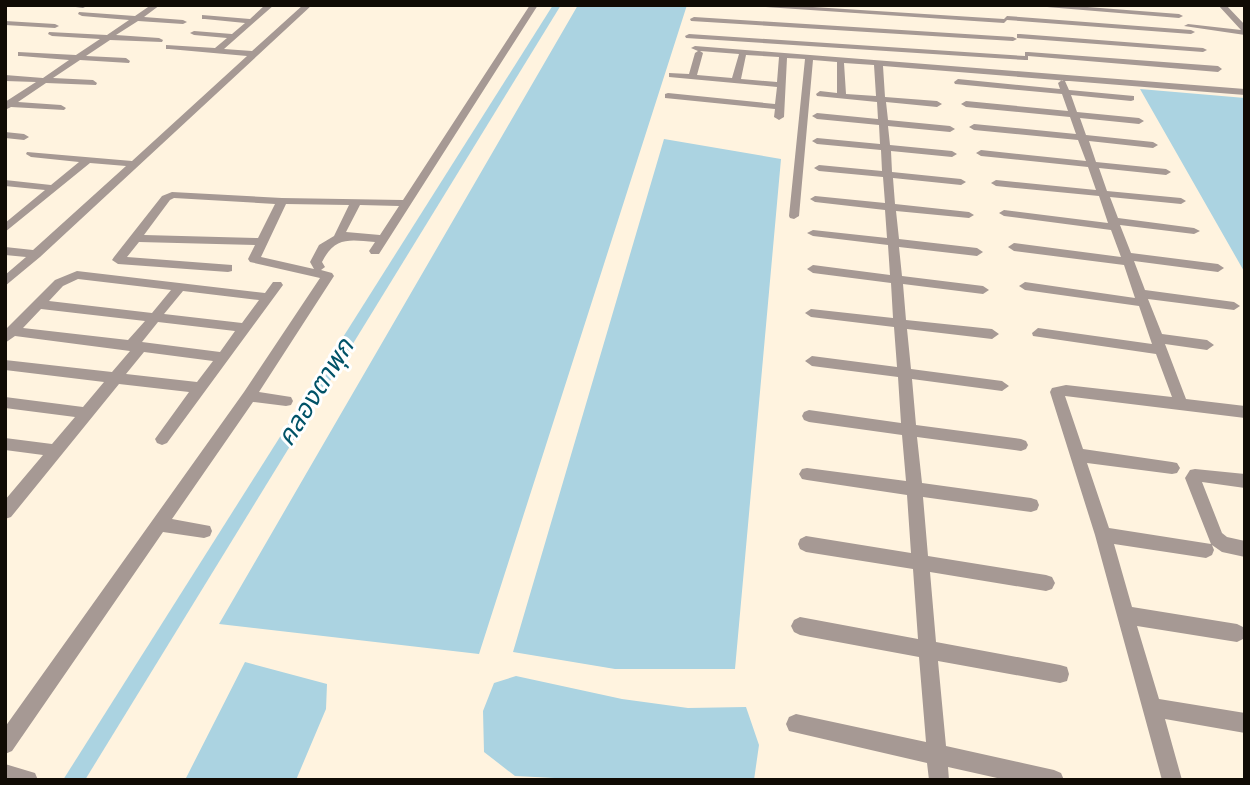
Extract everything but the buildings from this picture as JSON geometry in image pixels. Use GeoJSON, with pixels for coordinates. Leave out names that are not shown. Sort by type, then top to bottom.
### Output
{"type":"FeatureCollection","features":[{"type":"Feature","properties":{"kind":"street"},"geometry":{"type":"LineString","coordinates":[[65,5],[136,19],[183,22]]}},
{"type":"Feature","properties":{"kind":"street"},"geometry":{"type":"LineString","coordinates":[[6,105],[156,5]]}},
{"type":"Feature","properties":{"kind":"street"},"geometry":{"type":"LineString","coordinates":[[257,5],[269,6]]}},
{"type":"Feature","properties":{"kind":"street"},"geometry":{"type":"LineString","coordinates":[[5,282],[309,5]]}},
{"type":"Feature","properties":{"kind":"street"},"geometry":{"type":"LineString","coordinates":[[375,251],[534,5]]}},
{"type":"Feature","properties":{"kind":"street"},"geometry":{"type":"LineString","coordinates":[[740,5],[848,8],[1134,28],[1202,27],[1245,32],[1241,22],[1222,5]]}},
{"type":"Feature","properties":{"kind":"street"},"geometry":{"type":"LineString","coordinates":[[1027,5],[1124,9],[1179,16]]}},
{"type":"Feature","properties":{"kind":"street"},"geometry":{"type":"LineString","coordinates":[[217,51],[269,6]]}},
{"type":"Feature","properties":{"kind":"street"},"geometry":{"type":"LineString","coordinates":[[1064,7],[1075,40],[1101,76]]}},
{"type":"Feature","properties":{"kind":"street"},"geometry":{"type":"LineString","coordinates":[[848,8],[857,60]]}},
{"type":"Feature","properties":{"kind":"street"},"geometry":{"type":"LineString","coordinates":[[1124,9],[1170,85]]}},
{"type":"Feature","properties":{"kind":"street"},"geometry":{"type":"LineString","coordinates":[[205,17],[252,21]]}},
{"type":"Feature","properties":{"kind":"street"},"geometry":{"type":"LineString","coordinates":[[694,19],[1075,40],[1203,50]]}},
{"type":"Feature","properties":{"kind":"street"},"geometry":{"type":"LineString","coordinates":[[5,23],[110,37],[159,40]]}},
{"type":"Feature","properties":{"kind":"street"},"geometry":{"type":"LineString","coordinates":[[194,33],[234,36]]}},
{"type":"Feature","properties":{"kind":"street"},"geometry":{"type":"LineString","coordinates":[[689,36],[1049,56],[1218,69]]}},
{"type":"Feature","properties":{"kind":"street"},"geometry":{"type":"LineString","coordinates":[[169,47],[256,54]]}},
{"type":"Feature","properties":{"kind":"street"},"geometry":{"type":"LineString","coordinates":[[692,77],[697,50],[857,60],[1245,92]]}},
{"type":"Feature","properties":{"kind":"street"},"geometry":{"type":"LineString","coordinates":[[20,54],[126,61]]}},
{"type":"Feature","properties":{"kind":"street"},"geometry":{"type":"LineString","coordinates":[[723,107],[742,55]]}},
{"type":"Feature","properties":{"kind":"street"},"geometry":{"type":"LineString","coordinates":[[668,96],[723,107],[779,112],[783,55]]}},
{"type":"Feature","properties":{"kind":"street"},"geometry":{"type":"LineString","coordinates":[[1049,56],[1056,71]]}},
{"type":"Feature","properties":{"kind":"street"},"geometry":{"type":"LineString","coordinates":[[794,216],[809,57]]}},
{"type":"Feature","properties":{"kind":"street"},"geometry":{"type":"LineString","coordinates":[[878,62],[939,780]]}},
{"type":"Feature","properties":{"kind":"street"},"geometry":{"type":"LineString","coordinates":[[840,63],[842,96]]}},
{"type":"Feature","properties":{"kind":"street"},"geometry":{"type":"LineString","coordinates":[[1201,67],[1212,80]]}},
{"type":"Feature","properties":{"kind":"street"},"geometry":{"type":"LineString","coordinates":[[672,75],[781,85]]}},
{"type":"Feature","properties":{"kind":"street"},"geometry":{"type":"LineString","coordinates":[[5,78],[93,83]]}},
{"type":"Feature","properties":{"kind":"street"},"geometry":{"type":"LineString","coordinates":[[958,82],[1064,88],[1130,98]]}},
{"type":"Feature","properties":{"kind":"street"},"geometry":{"type":"LineString","coordinates":[[1064,88],[1181,404]]}},
{"type":"Feature","properties":{"kind":"street"},"geometry":{"type":"LineString","coordinates":[[820,94],[937,104]]}},
{"type":"Feature","properties":{"kind":"street"},"geometry":{"type":"LineString","coordinates":[[966,104],[1139,121]]}},
{"type":"Feature","properties":{"kind":"street"},"geometry":{"type":"LineString","coordinates":[[6,105],[61,108]]}},
{"type":"Feature","properties":{"kind":"street"},"geometry":{"type":"LineString","coordinates":[[817,116],[950,129]]}},
{"type":"Feature","properties":{"kind":"street"},"geometry":{"type":"LineString","coordinates":[[974,127],[1153,145]]}},
{"type":"Feature","properties":{"kind":"street"},"geometry":{"type":"LineString","coordinates":[[5,135],[24,137]]}},
{"type":"Feature","properties":{"kind":"street"},"geometry":{"type":"LineString","coordinates":[[817,141],[952,153]]}},
{"type":"Feature","properties":{"kind":"street"},"geometry":{"type":"LineString","coordinates":[[981,153],[1166,172]]}},
{"type":"Feature","properties":{"kind":"street"},"geometry":{"type":"LineString","coordinates":[[32,154],[134,164]]}},
{"type":"Feature","properties":{"kind":"street"},"geometry":{"type":"LineString","coordinates":[[5,229],[87,160]]}},
{"type":"Feature","properties":{"kind":"street"},"geometry":{"type":"LineString","coordinates":[[818,169],[961,182]]}},
{"type":"Feature","properties":{"kind":"street"},"geometry":{"type":"LineString","coordinates":[[5,183],[54,188]]}},
{"type":"Feature","properties":{"kind":"street"},"geometry":{"type":"LineString","coordinates":[[996,183],[1181,201]]}},
{"type":"Feature","properties":{"kind":"street"},"geometry":{"type":"LineString","coordinates":[[228,268],[118,260],[166,198],[172,195],[407,204]]}},
{"type":"Feature","properties":{"kind":"street"},"geometry":{"type":"LineString","coordinates":[[816,199],[970,215]]}},
{"type":"Feature","properties":{"kind":"street"},"geometry":{"type":"LineString","coordinates":[[5,744],[249,396],[328,276],[254,259],[282,201]]}},
{"type":"Feature","properties":{"kind":"street"},"geometry":{"type":"LineString","coordinates":[[356,202],[339,235],[383,239]]}},
{"type":"Feature","properties":{"kind":"street"},"geometry":{"type":"LineString","coordinates":[[1004,213],[1194,231]]}},
{"type":"Feature","properties":{"kind":"street"},"geometry":{"type":"LineString","coordinates":[[5,215],[20,217]]}},
{"type":"Feature","properties":{"kind":"street"},"geometry":{"type":"LineString","coordinates":[[813,233],[977,252]]}},
{"type":"Feature","properties":{"kind":"street"},"geometry":{"type":"LineString","coordinates":[[319,267],[317,262],[323,248],[344,235]]}},
{"type":"Feature","properties":{"kind":"street"},"geometry":{"type":"LineString","coordinates":[[138,236],[142,239],[262,242]]}},
{"type":"Feature","properties":{"kind":"street"},"geometry":{"type":"LineString","coordinates":[[1014,247],[1218,268]]}},
{"type":"Feature","properties":{"kind":"street"},"geometry":{"type":"LineString","coordinates":[[5,251],[36,254]]}},
{"type":"Feature","properties":{"kind":"street"},"geometry":{"type":"LineString","coordinates":[[813,269],[983,290]]}},
{"type":"Feature","properties":{"kind":"street"},"geometry":{"type":"LineString","coordinates":[[9,335],[59,284],[77,275],[267,297]]}},
{"type":"Feature","properties":{"kind":"street"},"geometry":{"type":"LineString","coordinates":[[162,439],[276,285]]}},
{"type":"Feature","properties":{"kind":"street"},"geometry":{"type":"LineString","coordinates":[[1025,286],[1234,306]]}},
{"type":"Feature","properties":{"kind":"street"},"geometry":{"type":"LineString","coordinates":[[5,512],[12,495],[55,451],[116,378],[154,318],[180,288]]}},
{"type":"Feature","properties":{"kind":"street"},"geometry":{"type":"LineString","coordinates":[[39,304],[245,328]]}},
{"type":"Feature","properties":{"kind":"street"},"geometry":{"type":"LineString","coordinates":[[811,313],[992,334]]}},
{"type":"Feature","properties":{"kind":"street"},"geometry":{"type":"LineString","coordinates":[[1038,333],[1159,344],[1207,345]]}},
{"type":"Feature","properties":{"kind":"street"},"geometry":{"type":"LineString","coordinates":[[9,335],[223,357]]}},
{"type":"Feature","properties":{"kind":"street"},"geometry":{"type":"LineString","coordinates":[[812,361],[1002,386]]}},
{"type":"Feature","properties":{"kind":"street"},"geometry":{"type":"LineString","coordinates":[[5,365],[200,387]]}},
{"type":"Feature","properties":{"kind":"street"},"geometry":{"type":"LineString","coordinates":[[1172,780],[1103,535],[1058,392],[1060,390],[1245,412]]}},
{"type":"Feature","properties":{"kind":"street"},"geometry":{"type":"LineString","coordinates":[[249,396],[286,401]]}},
{"type":"Feature","properties":{"kind":"street"},"geometry":{"type":"LineString","coordinates":[[5,402],[87,413]]}},
{"type":"Feature","properties":{"kind":"street"},"geometry":{"type":"LineString","coordinates":[[809,416],[1021,445]]}},
{"type":"Feature","properties":{"kind":"street"},"geometry":{"type":"LineString","coordinates":[[5,444],[55,451]]}},
{"type":"Feature","properties":{"kind":"street"},"geometry":{"type":"LineString","coordinates":[[1078,455],[1172,468]]}},
{"type":"Feature","properties":{"kind":"street"},"geometry":{"type":"LineString","coordinates":[[807,474],[1031,505]]}},
{"type":"Feature","properties":{"kind":"street"},"geometry":{"type":"LineString","coordinates":[[1245,481],[1202,474],[1193,478],[1216,537],[1222,544],[1245,549]]}},
{"type":"Feature","properties":{"kind":"street"},"geometry":{"type":"LineString","coordinates":[[159,524],[204,531]]}},
{"type":"Feature","properties":{"kind":"street"},"geometry":{"type":"LineString","coordinates":[[1103,535],[1206,550]]}},
{"type":"Feature","properties":{"kind":"street"},"geometry":{"type":"LineString","coordinates":[[806,544],[1046,583]]}},
{"type":"Feature","properties":{"kind":"street"},"geometry":{"type":"LineString","coordinates":[[1126,615],[1237,632]]}},
{"type":"Feature","properties":{"kind":"street"},"geometry":{"type":"LineString","coordinates":[[800,626],[1060,674]]}},
{"type":"Feature","properties":{"kind":"street"},"geometry":{"type":"LineString","coordinates":[[1151,707],[1245,723]]}},
{"type":"Feature","properties":{"kind":"street"},"geometry":{"type":"LineString","coordinates":[[796,724],[1054,780]]}},
{"type":"Feature","properties":{"kind":"street"},"geometry":{"type":"LineString","coordinates":[[5,774],[28,780]]}},
{"type":"Feature","properties":{"kind":"water"},"geometry":{"type":"Polygon","coordinates":[[[578,5],[687,5],[479,654],[219,624],[578,5]]]}},
{"type":"Feature","properties":{"kind":"water"},"geometry":{"type":"Polygon","coordinates":[[[1140,89],[1245,98],[1245,273],[1140,89]]]}},
{"type":"Feature","properties":{"kind":"water"},"geometry":{"type":"Polygon","coordinates":[[[664,139],[781,159],[735,669],[615,669],[513,652],[664,139]]]}},
{"type":"Feature","properties":{"kind":"water"},"geometry":{"type":"Polygon","coordinates":[[[245,662],[327,684],[326,709],[296,780],[185,780],[245,662]]]}},
{"type":"Feature","properties":{"kind":"water"},"geometry":{"type":"Polygon","coordinates":[[[516,676],[622,699],[688,708],[746,707],[759,745],[754,780],[594,780],[515,776],[484,752],[483,711],[494,683],[516,676]]]}},
{"type":"Feature","properties":{"kind":"waterway","name":"คลองตาพุก"},"geometry":{"type":"LineString","coordinates":[[73,780],[557,5]]}}]}
